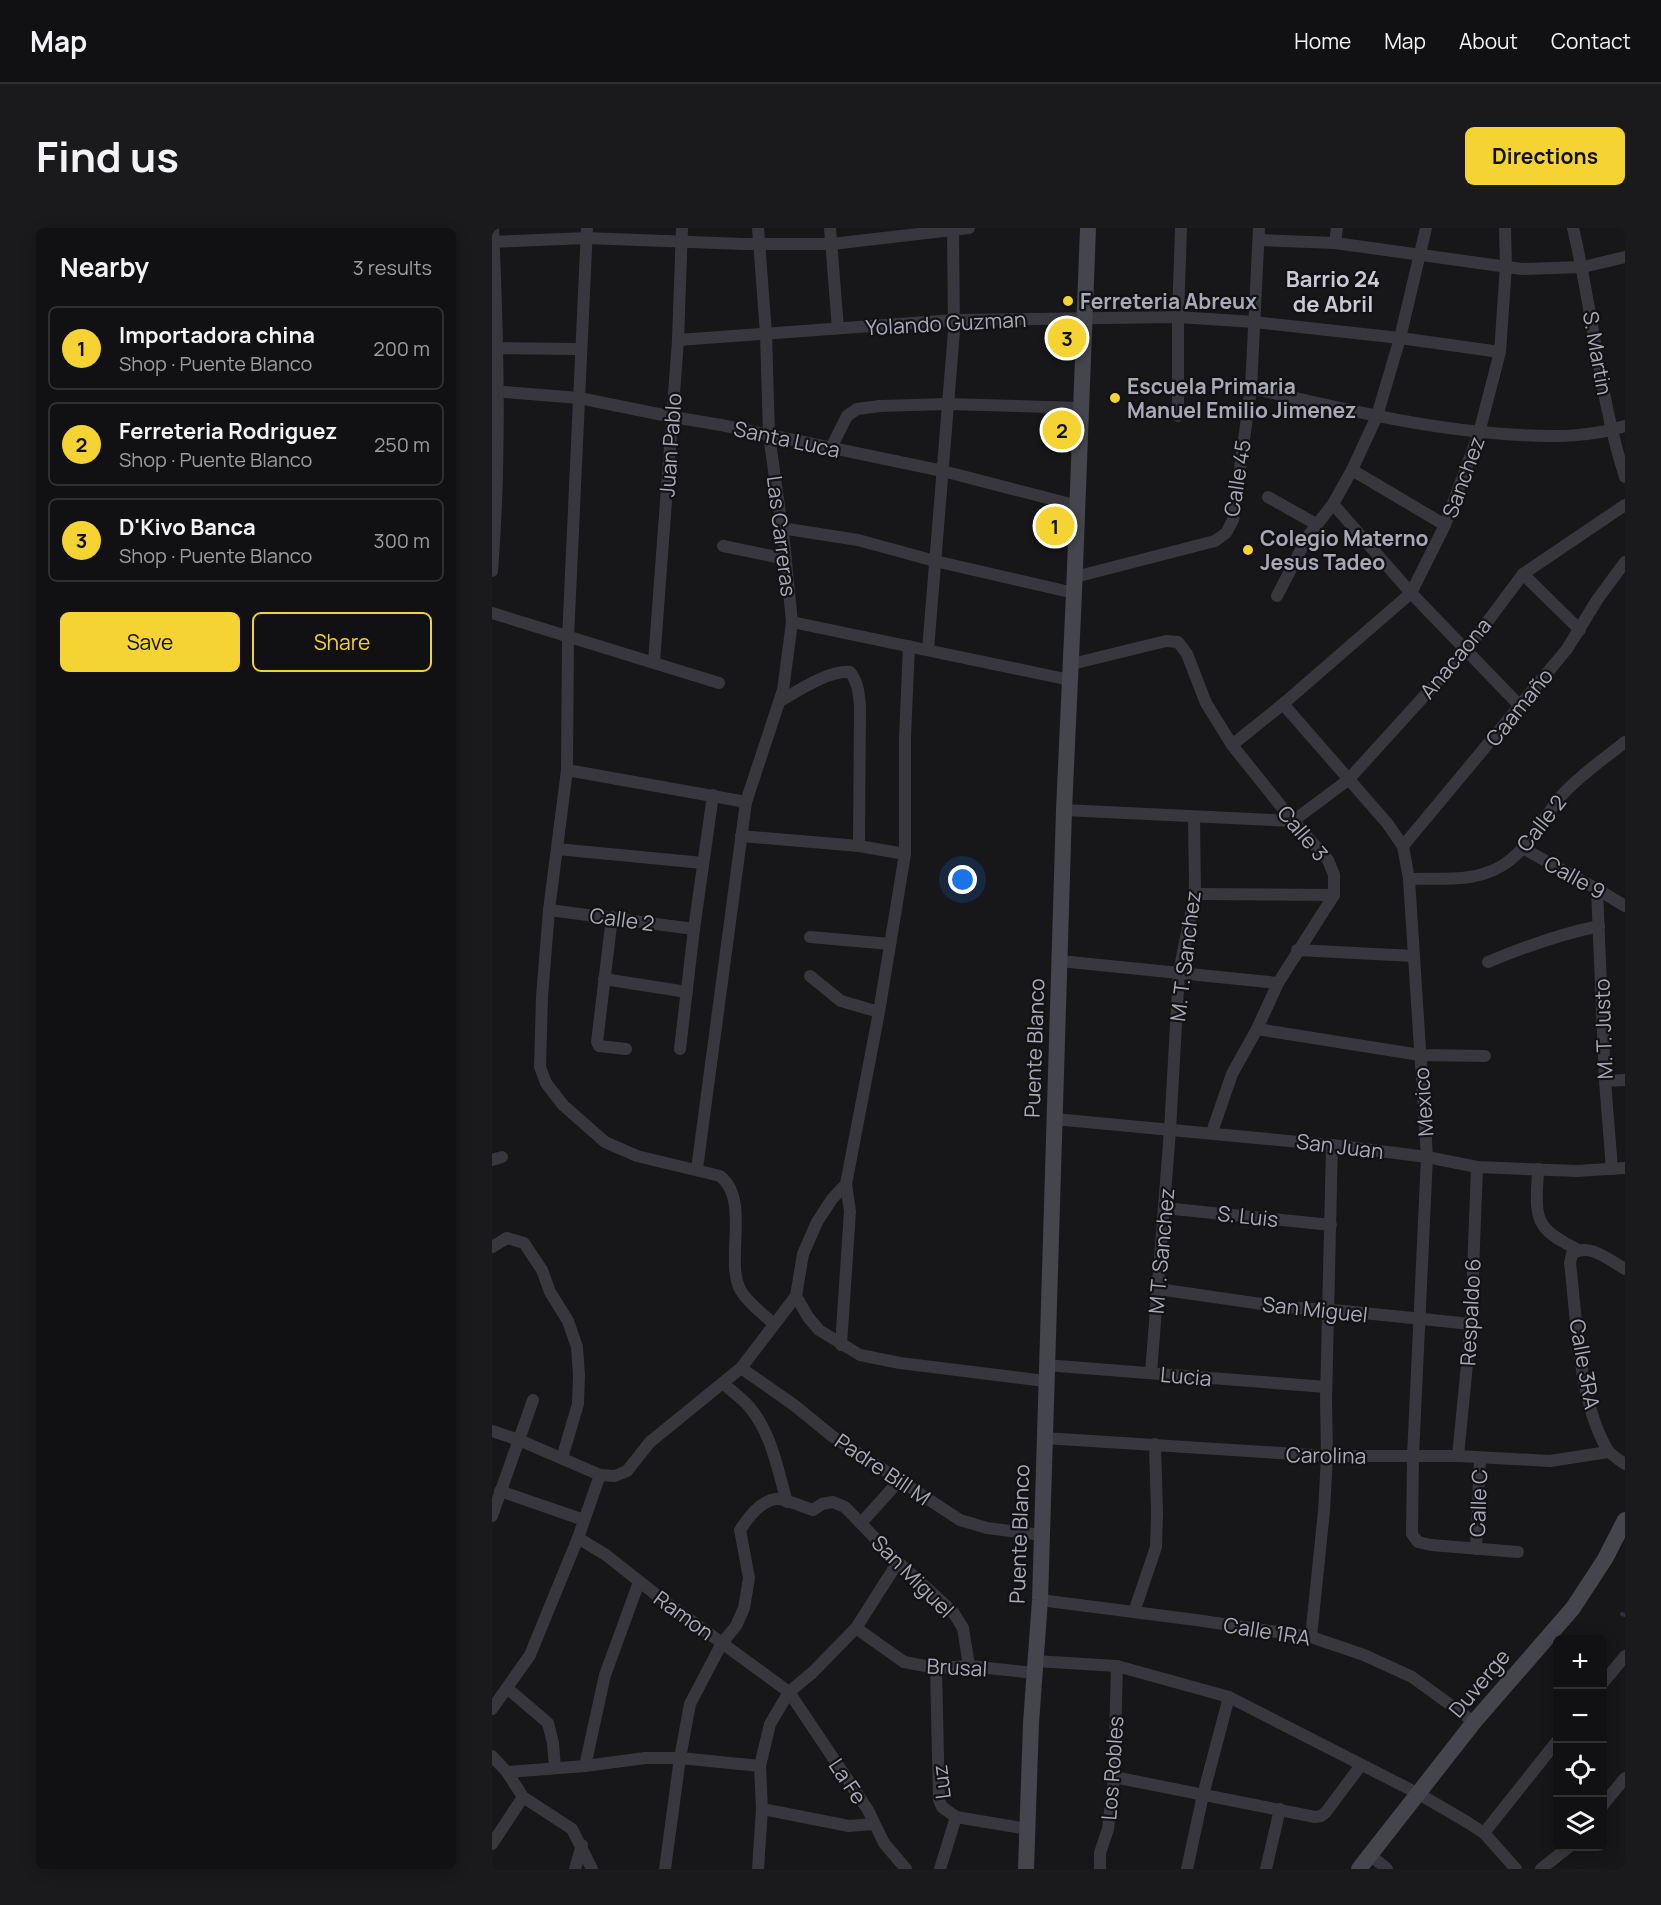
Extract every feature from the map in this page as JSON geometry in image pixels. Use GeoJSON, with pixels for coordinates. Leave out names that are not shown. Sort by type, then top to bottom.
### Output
{"type":"FeatureCollection","features":[{"type":"Feature","properties":{"kind":"street"},"geometry":{"type":"LineString","coordinates":[[492,571],[496,517],[493,228]]}},
{"type":"Feature","properties":{"kind":"street","name":"Las Carreras"},"geometry":{"type":"LineString","coordinates":[[697,1169],[746,802],[780,701],[792,622],[769,435],[766,334],[758,228]]}},
{"type":"Feature","properties":{"kind":"street"},"geometry":{"type":"LineString","coordinates":[[830,228],[838,328]]}},
{"type":"Feature","properties":{"kind":"street"},"geometry":{"type":"LineString","coordinates":[[493,242],[586,233],[681,234],[759,244],[832,244],[969,228]]}},
{"type":"Feature","properties":{"kind":"street","name":"Puente Blanco"},"geometry":{"type":"LineString","coordinates":[[1026,1869],[1040,1600],[1045,1373],[1064,810],[1088,228]]}},
{"type":"Feature","properties":{"kind":"street"},"geometry":{"type":"LineString","coordinates":[[1178,416],[1181,228]]}},
{"type":"Feature","properties":{"kind":"street"},"geometry":{"type":"LineString","coordinates":[[1335,243],[1337,228]]}},
{"type":"Feature","properties":{"kind":"street"},"geometry":{"type":"LineString","coordinates":[[1277,596],[1308,536],[1333,504],[1352,470],[1377,416],[1400,338],[1426,228]]}},
{"type":"Feature","properties":{"kind":"street","name":"Sanchez"},"geometry":{"type":"LineString","coordinates":[[1232,745],[1411,593],[1445,525],[1479,433],[1500,352],[1506,266],[1505,228]]}},
{"type":"Feature","properties":{"kind":"street","name":"S. Martin"},"geometry":{"type":"LineString","coordinates":[[1574,228],[1611,431],[1625,477]]}},
{"type":"Feature","properties":{"kind":"street"},"geometry":{"type":"LineString","coordinates":[[928,650],[954,320],[953,229]]}},
{"type":"Feature","properties":{"kind":"street"},"geometry":{"type":"LineString","coordinates":[[586,233],[568,638],[567,770],[549,910],[542,997],[540,1068],[546,1083],[563,1105],[605,1142],[637,1156],[720,1176],[727,1182],[734,1196],[736,1275],[740,1290],[774,1324]]}},
{"type":"Feature","properties":{"kind":"street","name":"Juan Pablo"},"geometry":{"type":"LineString","coordinates":[[654,662],[678,340],[681,234]]}},
{"type":"Feature","properties":{"kind":"street"},"geometry":{"type":"LineString","coordinates":[[1259,234],[1522,269],[1582,267],[1625,257]]}},
{"type":"Feature","properties":{"kind":"street","name":"Calle 45"},"geometry":{"type":"LineString","coordinates":[[1075,585],[1215,541],[1226,532],[1233,520],[1251,388],[1259,234]]}},
{"type":"Feature","properties":{"kind":"street","name":"Yolando Guzman"},"geometry":{"type":"LineString","coordinates":[[678,340],[954,320],[1178,317],[1254,322],[1500,352]]}},
{"type":"Feature","properties":{"kind":"street"},"geometry":{"type":"LineString","coordinates":[[494,348],[581,349]]}},
{"type":"Feature","properties":{"kind":"street"},"geometry":{"type":"LineString","coordinates":[[1251,388],[1377,416],[1479,433],[1558,437],[1611,431],[1625,426]]}},
{"type":"Feature","properties":{"kind":"street","name":"Santa Luca"},"geometry":{"type":"LineString","coordinates":[[495,392],[579,398],[769,435],[943,471],[1078,506]]}},
{"type":"Feature","properties":{"kind":"street"},"geometry":{"type":"LineString","coordinates":[[831,448],[847,416],[857,409],[880,406],[948,405],[1081,408]]}},
{"type":"Feature","properties":{"kind":"street"},"geometry":{"type":"LineString","coordinates":[[1352,470],[1445,525]]}},
{"type":"Feature","properties":{"kind":"street"},"geometry":{"type":"LineString","coordinates":[[1268,497],[1316,524]]}},
{"type":"Feature","properties":{"kind":"street"},"geometry":{"type":"LineString","coordinates":[[1333,504],[1411,593],[1520,706]]}},
{"type":"Feature","properties":{"kind":"street","name":"Anacaona"},"geometry":{"type":"LineString","coordinates":[[1293,821],[1348,780],[1467,649],[1523,574],[1625,505]]}},
{"type":"Feature","properties":{"kind":"street"},"geometry":{"type":"LineString","coordinates":[[781,528],[858,540],[935,561],[1075,585]]}},
{"type":"Feature","properties":{"kind":"street"},"geometry":{"type":"LineString","coordinates":[[723,546],[786,559]]}},
{"type":"Feature","properties":{"kind":"street","name":"Caamaño"},"geometry":{"type":"LineString","coordinates":[[1403,846],[1580,630],[1597,600],[1625,562]]}},
{"type":"Feature","properties":{"kind":"street"},"geometry":{"type":"LineString","coordinates":[[1523,574],[1580,630]]}},
{"type":"Feature","properties":{"kind":"street"},"geometry":{"type":"LineString","coordinates":[[492,613],[719,683]]}},
{"type":"Feature","properties":{"kind":"street"},"geometry":{"type":"LineString","coordinates":[[792,622],[928,650],[1071,673]]}},
{"type":"Feature","properties":{"kind":"street","name":"Calle 3"},"geometry":{"type":"LineString","coordinates":[[1071,673],[1166,641],[1178,642],[1187,654],[1206,703],[1232,745],[1293,821],[1328,860],[1334,875],[1334,895]]}},
{"type":"Feature","properties":{"kind":"street"},"geometry":{"type":"LineString","coordinates":[[841,1344],[850,1210],[846,1184],[879,1012],[905,854],[905,736],[909,646]]}},
{"type":"Feature","properties":{"kind":"street"},"geometry":{"type":"LineString","coordinates":[[780,701],[823,679],[844,672],[850,672],[853,676],[860,706],[859,846]]}},
{"type":"Feature","properties":{"kind":"street","name":"Mexico"},"geometry":{"type":"LineString","coordinates":[[1283,704],[1387,823],[1403,846],[1409,879],[1427,1157],[1413,1456],[1412,1534],[1418,1542],[1476,1549]]}},
{"type":"Feature","properties":{"kind":"street","name":"Calle 2"},"geometry":{"type":"LineString","coordinates":[[1409,879],[1482,874],[1508,863],[1524,849],[1562,796],[1625,742]]}},
{"type":"Feature","properties":{"kind":"street"},"geometry":{"type":"LineString","coordinates":[[567,770],[746,802]]}},
{"type":"Feature","properties":{"kind":"street"},"geometry":{"type":"LineString","coordinates":[[680,1049],[713,795]]}},
{"type":"Feature","properties":{"kind":"street"},"geometry":{"type":"LineString","coordinates":[[1064,810],[1293,821]]}},
{"type":"Feature","properties":{"kind":"street","name":"M. T. Sanchez"},"geometry":{"type":"LineString","coordinates":[[1170,1130],[1179,972],[1195,894],[1194,818]]}},
{"type":"Feature","properties":{"kind":"street"},"geometry":{"type":"LineString","coordinates":[[741,836],[859,846],[905,854]]}},
{"type":"Feature","properties":{"kind":"street"},"geometry":{"type":"LineString","coordinates":[[557,849],[703,863]]}},
{"type":"Feature","properties":{"kind":"street","name":"Calle 9"},"geometry":{"type":"LineString","coordinates":[[1524,849],[1597,888],[1625,906]]}},
{"type":"Feature","properties":{"kind":"street","name":"M. T. Justo"},"geometry":{"type":"LineString","coordinates":[[1597,888],[1605,1081],[1612,1169]]}},
{"type":"Feature","properties":{"kind":"street"},"geometry":{"type":"LineString","coordinates":[[1195,894],[1334,895]]}},
{"type":"Feature","properties":{"kind":"street"},"geometry":{"type":"LineString","coordinates":[[1212,1132],[1232,1074],[1257,1029],[1278,983],[1334,895]]}},
{"type":"Feature","properties":{"kind":"street","name":"Calle 2"},"geometry":{"type":"LineString","coordinates":[[549,910],[694,929]]}},
{"type":"Feature","properties":{"kind":"street"},"geometry":{"type":"LineString","coordinates":[[612,917],[597,1044],[626,1049]]}},
{"type":"Feature","properties":{"kind":"street"},"geometry":{"type":"LineString","coordinates":[[1488,962],[1536,942],[1599,926]]}},
{"type":"Feature","properties":{"kind":"street"},"geometry":{"type":"LineString","coordinates":[[810,937],[890,944]]}},
{"type":"Feature","properties":{"kind":"street"},"geometry":{"type":"LineString","coordinates":[[1297,950],[1413,956]]}},
{"type":"Feature","properties":{"kind":"street"},"geometry":{"type":"LineString","coordinates":[[1060,961],[1278,983]]}},
{"type":"Feature","properties":{"kind":"street"},"geometry":{"type":"LineString","coordinates":[[810,976],[841,1000],[879,1012]]}},
{"type":"Feature","properties":{"kind":"street"},"geometry":{"type":"LineString","coordinates":[[604,979],[687,992]]}},
{"type":"Feature","properties":{"kind":"street"},"geometry":{"type":"LineString","coordinates":[[1257,1029],[1420,1055],[1485,1056]]}},
{"type":"Feature","properties":{"kind":"street"},"geometry":{"type":"LineString","coordinates":[[1605,1081],[1625,1080]]}},
{"type":"Feature","properties":{"kind":"street","name":"San Juan"},"geometry":{"type":"LineString","coordinates":[[1054,1119],[1332,1145],[1427,1157],[1477,1167],[1625,1168]]}},
{"type":"Feature","properties":{"kind":"street","name":"M T. Sanchez"},"geometry":{"type":"LineString","coordinates":[[1151,1373],[1170,1130]]}},
{"type":"Feature","properties":{"kind":"street"},"geometry":{"type":"LineString","coordinates":[[1311,1636],[1324,1511],[1327,1456],[1326,1387],[1332,1145]]}},
{"type":"Feature","properties":{"kind":"street","name":"Respaldo 6"},"geometry":{"type":"LineString","coordinates":[[1458,1456],[1471,1324],[1477,1167]]}},
{"type":"Feature","properties":{"kind":"street"},"geometry":{"type":"LineString","coordinates":[[1538,1169],[1538,1207],[1543,1225],[1575,1252],[1589,1249],[1625,1269]]}},
{"type":"Feature","properties":{"kind":"street"},"geometry":{"type":"LineString","coordinates":[[492,1431],[519,1440],[600,1475],[615,1476],[627,1471],[650,1442],[741,1368],[796,1296],[803,1254],[817,1222],[832,1199],[846,1184]]}},
{"type":"Feature","properties":{"kind":"street","name":"S. Luis"},"geometry":{"type":"LineString","coordinates":[[1164,1208],[1331,1225]]}},
{"type":"Feature","properties":{"kind":"street"},"geometry":{"type":"LineString","coordinates":[[495,1244],[507,1238],[524,1243],[542,1270],[550,1292],[568,1321],[577,1347],[578,1404],[562,1458]]}},
{"type":"Feature","properties":{"kind":"street","name":"Calle 3RA"},"geometry":{"type":"LineString","coordinates":[[1575,1252],[1570,1263],[1583,1372],[1591,1413],[1608,1452]]}},
{"type":"Feature","properties":{"kind":"street","name":"San Miguel"},"geometry":{"type":"LineString","coordinates":[[1158,1289],[1282,1306],[1471,1324]]}},
{"type":"Feature","properties":{"kind":"street","name":"Lucia"},"geometry":{"type":"LineString","coordinates":[[796,1296],[808,1317],[819,1330],[860,1355],[900,1363],[1045,1373],[1151,1373],[1326,1387]]}},
{"type":"Feature","properties":{"kind":"street","name":"Padre Bill M"},"geometry":{"type":"LineString","coordinates":[[741,1368],[898,1481],[960,1520],[987,1528],[1041,1535]]}},
{"type":"Feature","properties":{"kind":"street"},"geometry":{"type":"LineString","coordinates":[[723,1383],[750,1407],[762,1425],[787,1502]]}},
{"type":"Feature","properties":{"kind":"street"},"geometry":{"type":"LineString","coordinates":[[492,1516],[533,1400]]}},
{"type":"Feature","properties":{"kind":"street","name":"Carolina"},"geometry":{"type":"LineString","coordinates":[[1044,1438],[1155,1444],[1263,1454],[1327,1456],[1458,1456],[1550,1461],[1608,1452]]}},
{"type":"Feature","properties":{"kind":"street"},"geometry":{"type":"LineString","coordinates":[[1134,1612],[1156,1547],[1155,1444]]}},
{"type":"Feature","properties":{"kind":"street"},"geometry":{"type":"LineString","coordinates":[[1608,1452],[1625,1464]]}},
{"type":"Feature","properties":{"kind":"street","name":"Calle C"},"geometry":{"type":"LineString","coordinates":[[1476,1549],[1479,1458]]}},
{"type":"Feature","properties":{"kind":"street"},"geometry":{"type":"LineString","coordinates":[[492,1709],[530,1655],[578,1538],[600,1475]]}},
{"type":"Feature","properties":{"kind":"street"},"geometry":{"type":"LineString","coordinates":[[861,1523],[898,1481]]}},
{"type":"Feature","properties":{"kind":"street"},"geometry":{"type":"LineString","coordinates":[[500,1491],[584,1520]]}},
{"type":"Feature","properties":{"kind":"street"},"geometry":{"type":"LineString","coordinates":[[665,1869],[690,1704],[722,1643],[736,1626],[744,1608],[749,1578],[740,1530],[747,1519],[765,1502],[777,1498],[787,1502]]}},
{"type":"Feature","properties":{"kind":"street","name":"San Miguel"},"geometry":{"type":"LineString","coordinates":[[787,1502],[813,1509],[833,1502],[845,1507],[898,1562],[953,1612],[963,1628],[969,1666]]}},
{"type":"Feature","properties":{"kind":"street","name":"Duverge"},"geometry":{"type":"LineString","coordinates":[[1359,1869],[1474,1722],[1573,1608],[1623,1527]]}},
{"type":"Feature","properties":{"kind":"street","name":"Ramon"},"geometry":{"type":"LineString","coordinates":[[578,1538],[606,1555],[639,1582],[789,1692]]}},
{"type":"Feature","properties":{"kind":"street"},"geometry":{"type":"LineString","coordinates":[[1476,1549],[1518,1552]]}},
{"type":"Feature","properties":{"kind":"street"},"geometry":{"type":"LineString","coordinates":[[758,1869],[762,1809],[760,1766],[770,1724],[789,1692],[812,1673],[856,1628],[898,1562]]}},
{"type":"Feature","properties":{"kind":"street"},"geometry":{"type":"LineString","coordinates":[[585,1766],[605,1675],[639,1582]]}},
{"type":"Feature","properties":{"kind":"street","name":"Calle 1RA"},"geometry":{"type":"LineString","coordinates":[[1040,1600],[1311,1636],[1364,1655],[1412,1677],[1474,1722]]}},
{"type":"Feature","properties":{"kind":"street","name":"Brusal"},"geometry":{"type":"LineString","coordinates":[[856,1628],[904,1662],[936,1668],[1117,1666],[1229,1697],[1419,1794],[1484,1833],[1516,1869]]}},
{"type":"Feature","properties":{"kind":"street"},"geometry":{"type":"LineString","coordinates":[[1607,1678],[1625,1656]]}},
{"type":"Feature","properties":{"kind":"street","name":"Los Robles"},"geometry":{"type":"LineString","coordinates":[[1100,1869],[1100,1853],[1108,1828],[1114,1777],[1117,1666]]}},
{"type":"Feature","properties":{"kind":"street","name":"Luz"},"geometry":{"type":"LineString","coordinates":[[936,1668],[939,1800],[942,1807],[956,1816],[1028,1829]]}},
{"type":"Feature","properties":{"kind":"street"},"geometry":{"type":"LineString","coordinates":[[507,1688],[548,1723],[553,1743],[555,1768]]}},
{"type":"Feature","properties":{"kind":"street","name":"La Fe"},"geometry":{"type":"LineString","coordinates":[[789,1692],[868,1810],[884,1843],[906,1869]]}},
{"type":"Feature","properties":{"kind":"street"},"geometry":{"type":"LineString","coordinates":[[1187,1869],[1229,1697]]}},
{"type":"Feature","properties":{"kind":"street"},"geometry":{"type":"LineString","coordinates":[[1484,1833],[1555,1743]]}},
{"type":"Feature","properties":{"kind":"street"},"geometry":{"type":"LineString","coordinates":[[492,1756],[507,1772],[523,1797],[572,1829],[592,1869]]}},
{"type":"Feature","properties":{"kind":"street"},"geometry":{"type":"LineString","coordinates":[[507,1772],[585,1766],[645,1758],[680,1758],[760,1766]]}},
{"type":"Feature","properties":{"kind":"street"},"geometry":{"type":"LineString","coordinates":[[1114,1777],[1315,1817],[1326,1812],[1361,1765]]}},
{"type":"Feature","properties":{"kind":"street"},"geometry":{"type":"LineString","coordinates":[[1607,1800],[1625,1778]]}},
{"type":"Feature","properties":{"kind":"street"},"geometry":{"type":"LineString","coordinates":[[492,1844],[523,1797]]}},
{"type":"Feature","properties":{"kind":"street"},"geometry":{"type":"LineString","coordinates":[[762,1809],[849,1826],[874,1824]]}},
{"type":"Feature","properties":{"kind":"street"},"geometry":{"type":"LineString","coordinates":[[1266,1869],[1280,1809]]}},
{"type":"Feature","properties":{"kind":"street"},"geometry":{"type":"LineString","coordinates":[[940,1869],[956,1816]]}},
{"type":"Feature","properties":{"kind":"street"},"geometry":{"type":"LineString","coordinates":[[575,1869],[582,1845]]}},
{"type":"Feature","properties":{"kind":"street"},"geometry":{"type":"LineString","coordinates":[[1541,1869],[1564,1851]]}},
{"type":"Feature","properties":{"kind":"street"},"geometry":{"type":"LineString","coordinates":[[1370,1855],[1387,1869]]}},
{"type":"Feature","properties":{"kind":"place","name":"Ferreteria Abreux"},"geometry":{"type":"Point","coordinates":[1068,301]}},
{"type":"Feature","properties":{"kind":"place","name":"D'Kivo Banca"},"geometry":{"type":"Point","coordinates":[1067,338]}},
{"type":"Feature","properties":{"kind":"place","name":"Escuela Primaria Manuel Emilio Jimenez"},"geometry":{"type":"Point","coordinates":[1115,398]}},
{"type":"Feature","properties":{"kind":"place","name":"Ferreteria Rodriguez"},"geometry":{"type":"Point","coordinates":[1062,430]}},
{"type":"Feature","properties":{"kind":"place","name":"Importadora china"},"geometry":{"type":"Point","coordinates":[1055,526]}},
{"type":"Feature","properties":{"kind":"place","name":"Colegio Materno Jesus Tadeo"},"geometry":{"type":"Point","coordinates":[1248,550]}},
{"type":"Feature","properties":{"kind":"district","name":"Barrio 24 de Abril"},"geometry":{"type":"Point","coordinates":[1333,292]}}]}
